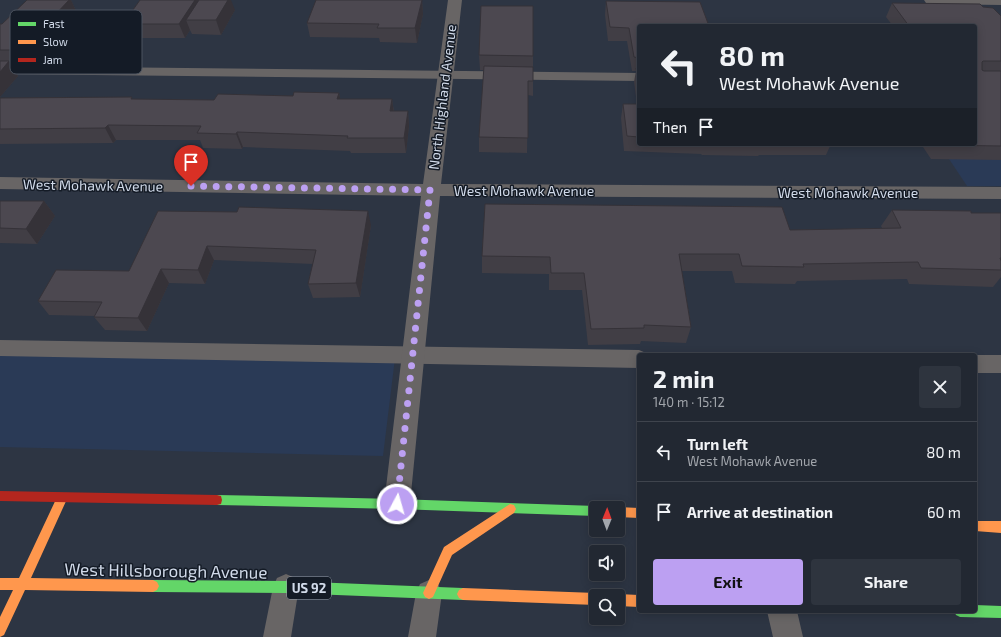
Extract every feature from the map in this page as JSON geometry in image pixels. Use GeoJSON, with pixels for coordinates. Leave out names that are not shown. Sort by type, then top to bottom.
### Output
{"type":"FeatureCollection","features":[{"type":"Feature","properties":{"kind":"main road"},"geometry":{"type":"LineString","coordinates":[[0,496],[397,504],[589,511]]}},
{"type":"Feature","properties":{"kind":"main road"},"geometry":{"type":"LineString","coordinates":[[0,631],[62,498]]}},
{"type":"Feature","properties":{"kind":"main road"},"geometry":{"type":"LineString","coordinates":[[430,593],[448,551],[510,508]]}},
{"type":"Feature","properties":{"kind":"main road"},"geometry":{"type":"LineString","coordinates":[[625,512],[637,513]]}},
{"type":"Feature","properties":{"kind":"main road"},"geometry":{"type":"LineString","coordinates":[[977,526],[1001,527]]}},
{"type":"Feature","properties":{"kind":"main road","name":"West Hillsborough Avenue"},"geometry":{"type":"LineString","coordinates":[[0,584],[286,587],[589,599]]}},
{"type":"Feature","properties":{"kind":"main road"},"geometry":{"type":"LineString","coordinates":[[625,600],[637,601]]}},
{"type":"Feature","properties":{"kind":"main road"},"geometry":{"type":"LineString","coordinates":[[977,611],[1001,612]]}},
{"type":"Feature","properties":{"kind":"street","name":"North Highland Avenue"},"geometry":{"type":"LineString","coordinates":[[397,504],[430,190],[455,0]]}},
{"type":"Feature","properties":{"kind":"street"},"geometry":{"type":"LineString","coordinates":[[931,0],[1001,1]]}},
{"type":"Feature","properties":{"kind":"street","name":"West Mohawk Avenue"},"geometry":{"type":"LineString","coordinates":[[0,183],[430,190],[1001,193]]}},
{"type":"Feature","properties":{"kind":"street"},"geometry":{"type":"LineString","coordinates":[[782,613],[788,637]]}},
{"type":"Feature","properties":{"kind":"lane"},"geometry":{"type":"LineString","coordinates":[[0,70],[10,70]]}},
{"type":"Feature","properties":{"kind":"lane"},"geometry":{"type":"LineString","coordinates":[[142,72],[637,77]]}},
{"type":"Feature","properties":{"kind":"lane"},"geometry":{"type":"LineString","coordinates":[[0,348],[637,359]]}},
{"type":"Feature","properties":{"kind":"lane"},"geometry":{"type":"LineString","coordinates":[[977,364],[1001,364]]}},
{"type":"Feature","properties":{"kind":"lane"},"geometry":{"type":"LineString","coordinates":[[277,637],[286,587]]}},
{"type":"Feature","properties":{"kind":"lane"},"geometry":{"type":"LineString","coordinates":[[422,637],[430,593]]}},
{"type":"Feature","properties":{"kind":"shaded area"},"geometry":{"type":"Polygon","coordinates":[[[1001,81],[1001,186],[967,186],[940,146],[977,146],[977,139],[1001,81]]]}},
{"type":"Feature","properties":{"kind":"shaded area"},"geometry":{"type":"Polygon","coordinates":[[[0,342],[396,350],[383,456],[0,447],[0,342]]]}},
{"type":"Feature","properties":{"kind":"building"},"geometry":{"type":"Polygon","coordinates":[[[27,0],[69,0],[60,10],[17,10],[27,0]]]}},
{"type":"Feature","properties":{"kind":"building"},"geometry":{"type":"Polygon","coordinates":[[[140,0],[195,0],[179,24],[142,24],[142,10],[133,10],[140,0]]]}},
{"type":"Feature","properties":{"kind":"building"},"geometry":{"type":"Polygon","coordinates":[[[199,0],[228,0],[216,20],[186,20],[199,0]]]}},
{"type":"Feature","properties":{"kind":"building"},"geometry":{"type":"Polygon","coordinates":[[[316,0],[422,0],[415,28],[377,28],[379,24],[307,23],[316,0]]]}},
{"type":"Feature","properties":{"kind":"building"},"geometry":{"type":"Polygon","coordinates":[[[606,1],[700,2],[708,24],[637,24],[637,58],[634,57],[629,28],[610,27],[606,1]]]}},
{"type":"Feature","properties":{"kind":"building"},"geometry":{"type":"Polygon","coordinates":[[[892,3],[980,4],[983,7],[993,8],[1001,16],[1001,61],[983,61],[982,70],[1001,71],[1001,146],[977,146],[977,24],[908,24],[892,3]]]}},
{"type":"Feature","properties":{"kind":"building"},"geometry":{"type":"Polygon","coordinates":[[[481,6],[533,6],[533,56],[479,55],[481,6]]]}},
{"type":"Feature","properties":{"kind":"building"},"geometry":{"type":"Polygon","coordinates":[[[10,16],[10,50],[0,50],[0,24],[2,24],[10,16]]]}},
{"type":"Feature","properties":{"kind":"building"},"geometry":{"type":"Polygon","coordinates":[[[0,61],[9,61],[0,72],[0,61]]]}},
{"type":"Feature","properties":{"kind":"building"},"geometry":{"type":"Polygon","coordinates":[[[484,66],[533,67],[533,81],[528,81],[528,138],[479,137],[484,66]]]}},
{"type":"Feature","properties":{"kind":"building"},"geometry":{"type":"Polygon","coordinates":[[[294,92],[339,93],[337,99],[392,99],[390,111],[408,111],[404,138],[347,138],[348,136],[237,132],[236,134],[197,133],[201,126],[108,125],[105,128],[0,129],[0,98],[132,97],[131,99],[214,100],[218,94],[293,96],[294,92]]]}},
{"type":"Feature","properties":{"kind":"building"},"geometry":{"type":"Polygon","coordinates":[[[623,104],[637,104],[637,137],[627,136],[623,104]]]}},
{"type":"Feature","properties":{"kind":"building"},"geometry":{"type":"Polygon","coordinates":[[[0,201],[44,201],[26,229],[0,228],[0,201]]]}},
{"type":"Feature","properties":{"kind":"building"},"geometry":{"type":"Polygon","coordinates":[[[485,204],[782,207],[790,230],[901,228],[892,210],[1001,213],[1001,270],[921,268],[918,262],[803,264],[804,267],[742,266],[739,254],[679,254],[691,327],[644,325],[644,328],[591,329],[584,273],[551,273],[550,257],[482,256],[485,204]]]}},
{"type":"Feature","properties":{"kind":"building"},"geometry":{"type":"Polygon","coordinates":[[[239,207],[368,211],[356,283],[308,284],[316,250],[207,246],[198,270],[161,269],[138,318],[94,317],[102,302],[38,301],[56,270],[129,271],[158,211],[237,212],[239,207]]]}},
{"type":"Feature","properties":{"kind":"traffic: fast"},"geometry":{"type":"LineString","coordinates":[[217,500],[397,504],[589,511]]}},
{"type":"Feature","properties":{"kind":"traffic: fast"},"geometry":{"type":"LineString","coordinates":[[153,586],[286,587],[463,594]]}},
{"type":"Feature","properties":{"kind":"traffic: fast"},"geometry":{"type":"LineString","coordinates":[[977,611],[1001,612]]}},
{"type":"Feature","properties":{"kind":"traffic: slow"},"geometry":{"type":"LineString","coordinates":[[0,631],[62,499]]}},
{"type":"Feature","properties":{"kind":"traffic: slow"},"geometry":{"type":"LineString","coordinates":[[429,593],[448,551],[510,509]]}},
{"type":"Feature","properties":{"kind":"traffic: slow"},"geometry":{"type":"LineString","coordinates":[[625,512],[637,513]]}},
{"type":"Feature","properties":{"kind":"traffic: slow"},"geometry":{"type":"LineString","coordinates":[[977,526],[1001,527]]}},
{"type":"Feature","properties":{"kind":"traffic: slow"},"geometry":{"type":"LineString","coordinates":[[0,584],[153,586]]}},
{"type":"Feature","properties":{"kind":"traffic: slow"},"geometry":{"type":"LineString","coordinates":[[463,594],[589,599]]}},
{"type":"Feature","properties":{"kind":"traffic: slow"},"geometry":{"type":"LineString","coordinates":[[625,600],[637,601]]}},
{"type":"Feature","properties":{"kind":"traffic: jam"},"geometry":{"type":"LineString","coordinates":[[0,496],[217,500]]}},
{"type":"Feature","properties":{"kind":"route"},"geometry":{"type":"LineString","coordinates":[[191,186],[430,190],[408,411],[397,504]]}}]}
